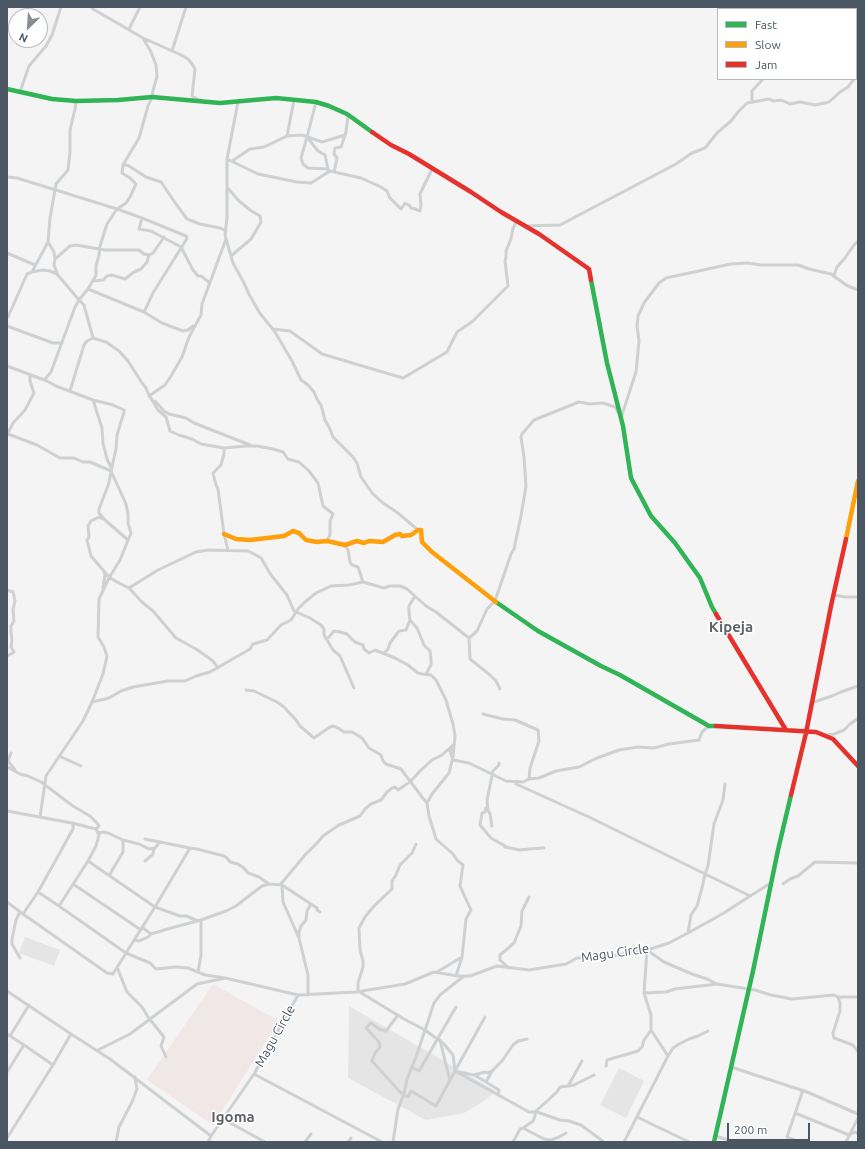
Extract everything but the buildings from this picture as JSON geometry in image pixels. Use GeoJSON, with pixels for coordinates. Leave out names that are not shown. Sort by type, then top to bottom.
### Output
{"type":"FeatureCollection","features":[{"type":"Feature","properties":{"kind":"street"},"geometry":{"type":"LineString","coordinates":[[20,92],[29,66],[46,46],[52,35],[61,7]]}},
{"type":"Feature","properties":{"kind":"street"},"geometry":{"type":"LineString","coordinates":[[129,29],[140,7]]}},
{"type":"Feature","properties":{"kind":"street"},"geometry":{"type":"LineString","coordinates":[[172,51],[186,7]]}},
{"type":"Feature","properties":{"kind":"street"},"geometry":{"type":"LineString","coordinates":[[93,8],[143,38],[188,59],[195,69],[192,96],[205,102]]}},
{"type":"Feature","properties":{"kind":"street"},"geometry":{"type":"LineString","coordinates":[[44,380],[52,372],[74,307],[88,289],[96,275],[99,249],[107,224],[117,209],[126,203],[136,184],[122,173],[123,164],[139,138],[157,77],[156,65],[143,38]]}},
{"type":"Feature","properties":{"kind":"street"},"geometry":{"type":"LineString","coordinates":[[752,102],[752,91],[761,80]]}},
{"type":"Feature","properties":{"kind":"street"},"geometry":{"type":"LineString","coordinates":[[524,225],[560,226],[676,164],[692,153],[705,148],[717,133],[732,121],[742,107],[747,103],[781,100],[790,104],[800,102],[815,105],[829,102],[848,87],[853,80]]}},
{"type":"Feature","properties":{"kind":"street"},"geometry":{"type":"LineString","coordinates":[[7,89],[52,99],[76,101],[118,100],[152,97],[220,103],[276,98],[316,102],[329,106],[348,115],[391,145],[409,154],[472,192],[501,212],[562,249],[589,269],[607,363],[620,414],[632,478],[651,516],[675,543],[700,578],[712,607],[786,730]]}},
{"type":"Feature","properties":{"kind":"street"},"geometry":{"type":"LineString","coordinates":[[287,136],[294,100]]}},
{"type":"Feature","properties":{"kind":"street"},"geometry":{"type":"LineString","coordinates":[[32,272],[48,242],[50,218],[56,184],[68,170],[70,130],[76,101]]}},
{"type":"Feature","properties":{"kind":"street"},"geometry":{"type":"LineString","coordinates":[[238,102],[227,159],[227,218],[225,235],[233,263],[244,281],[259,312],[273,329],[292,361],[301,380],[314,392],[321,405],[325,420],[333,437],[353,456],[357,463],[361,477],[367,486],[383,503],[398,513],[418,530],[421,530],[422,542],[432,552],[495,601],[538,631],[600,666],[620,675],[709,726],[786,730],[806,733],[816,732],[832,739],[858,766]]}},
{"type":"Feature","properties":{"kind":"street"},"geometry":{"type":"LineString","coordinates":[[316,102],[301,158],[303,164],[308,168],[361,178],[387,191],[390,198],[401,209],[405,203],[411,208],[420,211],[420,194],[432,169]]}},
{"type":"Feature","properties":{"kind":"street"},"geometry":{"type":"LineString","coordinates":[[334,172],[336,158],[334,154],[335,148],[341,147],[345,135],[348,115]]}},
{"type":"Feature","properties":{"kind":"street"},"geometry":{"type":"LineString","coordinates":[[232,161],[250,149],[264,147],[287,136],[302,135],[322,142],[345,135]]}},
{"type":"Feature","properties":{"kind":"street"},"geometry":{"type":"LineString","coordinates":[[307,137],[318,151],[325,155],[329,171]]}},
{"type":"Feature","properties":{"kind":"street"},"geometry":{"type":"LineString","coordinates":[[227,159],[258,174],[297,182],[311,183],[329,171]]}},
{"type":"Feature","properties":{"kind":"street"},"geometry":{"type":"LineString","coordinates":[[123,164],[129,166],[146,177],[161,182],[187,219],[226,231]]}},
{"type":"Feature","properties":{"kind":"street"},"geometry":{"type":"LineString","coordinates":[[7,177],[17,178],[117,209],[186,236],[187,238],[172,265],[153,293],[144,312]]}},
{"type":"Feature","properties":{"kind":"street"},"geometry":{"type":"LineString","coordinates":[[227,187],[238,200],[260,216],[261,222],[251,240],[231,256]]}},
{"type":"Feature","properties":{"kind":"street"},"geometry":{"type":"LineString","coordinates":[[142,218],[139,230],[151,231],[181,247],[193,270],[198,276],[201,276],[210,283]]}},
{"type":"Feature","properties":{"kind":"street"},"geometry":{"type":"LineString","coordinates":[[273,329],[290,332],[322,354],[403,378],[447,352],[457,332],[473,321],[508,286],[505,261],[506,251],[511,239],[513,228],[517,221]]}},
{"type":"Feature","properties":{"kind":"street"},"geometry":{"type":"LineString","coordinates":[[93,281],[103,280],[107,276],[112,275],[126,279],[134,272],[141,269],[147,262],[149,255],[153,253],[164,237]]}},
{"type":"Feature","properties":{"kind":"street"},"geometry":{"type":"LineString","coordinates":[[149,396],[165,385],[182,357],[189,337],[201,315],[202,304],[226,240]]}},
{"type":"Feature","properties":{"kind":"street"},"geometry":{"type":"LineString","coordinates":[[835,277],[834,275],[837,267],[858,241]]}},
{"type":"Feature","properties":{"kind":"street"},"geometry":{"type":"LineString","coordinates":[[48,242],[54,252],[54,265],[57,274],[84,305],[92,338]]}},
{"type":"Feature","properties":{"kind":"street"},"geometry":{"type":"LineString","coordinates":[[55,259],[70,246],[76,245],[99,249],[139,250],[144,254],[149,255]]}},
{"type":"Feature","properties":{"kind":"street"},"geometry":{"type":"LineString","coordinates":[[7,253],[35,265]]}},
{"type":"Feature","properties":{"kind":"street"},"geometry":{"type":"LineString","coordinates":[[621,422],[621,416],[636,372],[639,341],[637,326],[638,316],[644,303],[659,283],[666,278],[731,264],[748,263],[761,265],[798,265],[831,274],[846,285],[858,290]]}},
{"type":"Feature","properties":{"kind":"street"},"geometry":{"type":"LineString","coordinates":[[7,318],[27,274],[43,270],[57,274]]}},
{"type":"Feature","properties":{"kind":"street"},"geometry":{"type":"LineString","coordinates":[[88,289],[144,312],[162,323],[183,331],[188,330],[195,325]]}},
{"type":"Feature","properties":{"kind":"street"},"geometry":{"type":"LineString","coordinates":[[7,326],[53,343],[62,343]]}},
{"type":"Feature","properties":{"kind":"street"},"geometry":{"type":"LineString","coordinates":[[70,391],[84,345],[92,338],[106,342],[120,352],[134,369],[158,410],[166,417],[170,431],[201,444],[224,448],[254,446]]}},
{"type":"Feature","properties":{"kind":"street"},"geometry":{"type":"LineString","coordinates":[[7,366],[93,400],[113,405],[124,410],[117,435],[116,449],[109,483],[99,509],[99,513],[128,540]]}},
{"type":"Feature","properties":{"kind":"street"},"geometry":{"type":"LineString","coordinates":[[30,375],[30,381],[34,393],[25,410],[13,423],[7,435],[37,445],[60,458],[74,458],[83,462],[90,462],[111,469]]}},
{"type":"Feature","properties":{"kind":"street"},"geometry":{"type":"LineString","coordinates":[[149,396],[169,414],[186,418],[194,424],[254,446],[283,452],[288,459],[299,462],[318,483],[323,506],[333,514],[330,521],[330,535],[327,541]]}},
{"type":"Feature","properties":{"kind":"street"},"geometry":{"type":"LineString","coordinates":[[93,400],[102,428],[103,443],[107,459],[126,504],[128,523],[131,532],[120,560],[102,589]]}},
{"type":"Feature","properties":{"kind":"street"},"geometry":{"type":"LineString","coordinates":[[469,638],[477,631],[487,609],[495,601],[514,549],[522,516],[526,481],[524,450],[521,437],[522,434],[534,420],[579,402],[590,404],[603,403],[615,407],[620,414]]}},
{"type":"Feature","properties":{"kind":"street"},"geometry":{"type":"LineString","coordinates":[[224,448],[221,465],[213,472],[218,489],[224,534],[228,550]]}},
{"type":"Feature","properties":{"kind":"street"},"geometry":{"type":"LineString","coordinates":[[714,1142],[749,990],[778,850],[806,733],[833,595],[858,481]]}},
{"type":"Feature","properties":{"kind":"street"},"geometry":{"type":"LineString","coordinates":[[104,519],[99,517],[91,521],[88,526],[89,537],[87,540],[91,556],[109,577],[129,588],[153,611],[176,638],[196,649],[213,661],[218,668]]}},
{"type":"Feature","properties":{"kind":"street"},"geometry":{"type":"LineString","coordinates":[[224,534],[236,539],[250,540],[284,536],[293,531],[299,533],[306,540],[317,542],[327,541],[345,546],[357,541],[364,543],[369,541],[383,542],[395,535],[410,535],[418,530]]}},
{"type":"Feature","properties":{"kind":"street"},"geometry":{"type":"LineString","coordinates":[[345,546],[348,550],[350,562],[352,565],[358,567],[363,582]]}},
{"type":"Feature","properties":{"kind":"street"},"geometry":{"type":"LineString","coordinates":[[129,588],[158,570],[196,552],[208,550],[248,551],[261,558],[287,595],[294,611],[321,625],[324,629],[326,639],[333,650],[340,656],[354,688]]}},
{"type":"Feature","properties":{"kind":"street"},"geometry":{"type":"LineString","coordinates":[[40,817],[46,776],[83,721],[103,674],[107,656],[98,637],[99,598],[105,575],[104,572]]}},
{"type":"Feature","properties":{"kind":"street"},"geometry":{"type":"LineString","coordinates":[[92,702],[109,698],[121,691],[133,687],[168,681],[185,681],[210,672],[250,649],[253,644],[267,640],[281,625],[291,620],[306,601],[316,593],[331,586],[349,585],[363,582],[384,588],[390,586],[400,586],[469,638]]}},
{"type":"Feature","properties":{"kind":"street"},"geometry":{"type":"LineString","coordinates":[[7,590],[13,592],[15,601],[13,610],[14,621],[11,626],[11,646],[14,652],[7,656]]}},
{"type":"Feature","properties":{"kind":"street"},"geometry":{"type":"LineString","coordinates":[[833,595],[858,597]]}},
{"type":"Feature","properties":{"kind":"street"},"geometry":{"type":"LineString","coordinates":[[382,653],[388,649],[390,643],[399,631],[406,630],[410,620],[409,606],[415,596]]}},
{"type":"Feature","properties":{"kind":"street"},"geometry":{"type":"LineString","coordinates":[[410,620],[417,628],[424,645],[430,651],[431,665],[426,674]]}},
{"type":"Feature","properties":{"kind":"street"},"geometry":{"type":"LineString","coordinates":[[326,639],[334,631],[347,634],[355,642],[363,645],[364,649],[369,653],[375,650],[408,665],[418,673],[431,675],[436,680],[446,700],[455,736],[453,760],[449,773],[432,794],[427,803]]}},
{"type":"Feature","properties":{"kind":"street"},"geometry":{"type":"LineString","coordinates":[[469,638],[470,659],[490,675],[500,688]]}},
{"type":"Feature","properties":{"kind":"street"},"geometry":{"type":"LineString","coordinates":[[811,703],[858,686]]}},
{"type":"Feature","properties":{"kind":"street"},"geometry":{"type":"LineString","coordinates":[[246,690],[254,691],[277,702],[284,707],[300,726],[314,738],[333,726],[344,732],[352,732],[362,738],[369,748],[381,755],[386,764],[401,769],[411,781],[427,803],[429,816],[436,839],[453,854],[463,866],[460,886],[471,910],[466,919],[462,957],[456,976]]}},
{"type":"Feature","properties":{"kind":"street"},"geometry":{"type":"LineString","coordinates":[[483,714],[503,719],[515,720],[538,730],[539,741],[530,768],[529,779]]}},
{"type":"Feature","properties":{"kind":"street"},"geometry":{"type":"LineString","coordinates":[[824,735],[834,734],[844,730],[856,719],[858,719]]}},
{"type":"Feature","properties":{"kind":"street"},"geometry":{"type":"LineString","coordinates":[[453,760],[468,763],[506,781],[523,782],[529,779],[539,778],[556,771],[579,767],[597,758],[619,750],[638,747],[654,748],[669,744],[699,740],[702,732],[709,726]]}},
{"type":"Feature","properties":{"kind":"street"},"geometry":{"type":"LineString","coordinates":[[308,995],[308,975],[299,938],[282,902],[281,885],[305,855],[323,836],[338,826],[360,816],[365,809],[371,804],[381,800],[392,788],[395,787],[398,790],[411,781],[432,760],[442,755],[454,743]]}},
{"type":"Feature","properties":{"kind":"street"},"geometry":{"type":"LineString","coordinates":[[11,754],[8,761],[16,772]]}},
{"type":"Feature","properties":{"kind":"street"},"geometry":{"type":"LineString","coordinates":[[59,756],[81,766]]}},
{"type":"Feature","properties":{"kind":"street"},"geometry":{"type":"LineString","coordinates":[[492,826],[487,800],[492,774],[499,763]]}},
{"type":"Feature","properties":{"kind":"street"},"geometry":{"type":"LineString","coordinates":[[7,767],[45,784],[73,806],[90,816],[99,826],[96,830]]}},
{"type":"Feature","properties":{"kind":"street"},"geometry":{"type":"LineString","coordinates":[[513,782],[589,817],[750,896]]}},
{"type":"Feature","properties":{"kind":"street"},"geometry":{"type":"LineString","coordinates":[[688,933],[691,915],[697,906],[708,866],[714,824],[723,800],[725,784]]}},
{"type":"Feature","properties":{"kind":"street"},"geometry":{"type":"LineString","coordinates":[[488,810],[486,808],[482,813],[480,825],[491,838],[505,846],[520,850],[529,848],[544,848]]}},
{"type":"Feature","properties":{"kind":"street"},"geometry":{"type":"LineString","coordinates":[[7,811],[72,823],[96,830],[98,833],[99,835],[96,846],[60,906]]}},
{"type":"Feature","properties":{"kind":"street"},"geometry":{"type":"LineString","coordinates":[[20,958],[12,944],[16,920],[38,892],[73,829],[72,823]]}},
{"type":"Feature","properties":{"kind":"street"},"geometry":{"type":"LineString","coordinates":[[98,833],[108,833],[123,840],[149,848],[154,848]]}},
{"type":"Feature","properties":{"kind":"street"},"geometry":{"type":"LineString","coordinates":[[145,839],[224,856],[230,862],[238,864],[248,872],[269,884]]}},
{"type":"Feature","properties":{"kind":"street"},"geometry":{"type":"LineString","coordinates":[[110,874],[123,852],[123,840]]}},
{"type":"Feature","properties":{"kind":"street"},"geometry":{"type":"LineString","coordinates":[[145,861],[152,854],[154,848],[159,843]]}},
{"type":"Feature","properties":{"kind":"street"},"geometry":{"type":"LineString","coordinates":[[416,844],[412,853],[400,864],[392,881],[392,889],[374,906],[365,917],[359,928],[360,950],[363,967],[358,983],[358,991],[439,1039],[453,1055],[455,1071]]}},
{"type":"Feature","properties":{"kind":"street"},"geometry":{"type":"LineString","coordinates":[[7,902],[107,973],[113,974],[142,929],[190,848]]}},
{"type":"Feature","properties":{"kind":"street"},"geometry":{"type":"LineString","coordinates":[[88,860],[155,906],[180,916],[186,916],[199,921]]}},
{"type":"Feature","properties":{"kind":"street"},"geometry":{"type":"LineString","coordinates":[[783,884],[798,876],[815,862],[858,863]]}},
{"type":"Feature","properties":{"kind":"street","name":"Magu Circle"},"geometry":{"type":"LineString","coordinates":[[208,1142],[254,1074],[298,996],[358,991],[405,984],[434,972],[456,976],[470,976],[497,966],[529,970],[566,964],[577,958],[606,957],[647,950],[669,943],[688,933],[724,913],[772,883]]}},
{"type":"Feature","properties":{"kind":"street"},"geometry":{"type":"LineString","coordinates":[[74,884],[152,934]]}},
{"type":"Feature","properties":{"kind":"street"},"geometry":{"type":"LineString","coordinates":[[135,940],[139,941],[148,938],[152,934],[199,921],[226,911],[236,906],[262,886],[269,884],[281,885],[317,908],[320,912]]}},
{"type":"Feature","properties":{"kind":"street"},"geometry":{"type":"LineString","coordinates":[[38,892],[126,953],[150,963],[156,968],[188,968],[205,975],[225,978],[298,996]]}},
{"type":"Feature","properties":{"kind":"street"},"geometry":{"type":"LineString","coordinates":[[509,968],[500,960],[500,955],[514,943],[521,926],[522,911],[529,897]]}},
{"type":"Feature","properties":{"kind":"street"},"geometry":{"type":"LineString","coordinates":[[299,938],[301,926],[306,920],[307,911],[311,904]]}},
{"type":"Feature","properties":{"kind":"street"},"geometry":{"type":"LineString","coordinates":[[198,972],[201,955],[199,921]]}},
{"type":"Feature","properties":{"kind":"street"},"geometry":{"type":"LineString","coordinates":[[647,950],[664,962],[717,984]]}},
{"type":"Feature","properties":{"kind":"street"},"geometry":{"type":"LineString","coordinates":[[647,950],[644,993],[651,1015],[651,1030],[668,1056]]}},
{"type":"Feature","properties":{"kind":"street"},"geometry":{"type":"LineString","coordinates":[[437,972],[462,957]]}},
{"type":"Feature","properties":{"kind":"street"},"geometry":{"type":"LineString","coordinates":[[117,967],[127,992],[142,1006],[164,1037],[161,1046],[166,1057]]}},
{"type":"Feature","properties":{"kind":"street"},"geometry":{"type":"LineString","coordinates":[[393,1142],[398,1109],[434,1003],[440,995],[464,976]]}},
{"type":"Feature","properties":{"kind":"street"},"geometry":{"type":"LineString","coordinates":[[98,1050],[130,1034],[197,984],[225,978]]}},
{"type":"Feature","properties":{"kind":"street"},"geometry":{"type":"LineString","coordinates":[[644,993],[666,992],[674,989],[717,984],[755,990],[792,999],[834,995],[838,997],[858,997]]}},
{"type":"Feature","properties":{"kind":"street"},"geometry":{"type":"LineString","coordinates":[[7,991],[71,1034],[98,1050],[211,1136]]}},
{"type":"Feature","properties":{"kind":"street"},"geometry":{"type":"LineString","coordinates":[[838,997],[840,1011],[833,1033],[834,1038],[854,1045],[858,1052]]}},
{"type":"Feature","properties":{"kind":"street"},"geometry":{"type":"LineString","coordinates":[[29,1006],[9,1035],[53,1065]]}},
{"type":"Feature","properties":{"kind":"street"},"geometry":{"type":"LineString","coordinates":[[412,1067],[419,1071],[439,1039],[456,1007]]}},
{"type":"Feature","properties":{"kind":"street"},"geometry":{"type":"LineString","coordinates":[[398,1016],[386,1031],[371,1023],[366,1028],[379,1042],[380,1047],[375,1053],[372,1061],[400,1092],[408,1097],[411,1091],[436,1106],[485,1017]]}},
{"type":"Feature","properties":{"kind":"street"},"geometry":{"type":"LineString","coordinates":[[606,1066],[607,1060],[638,1051],[642,1047],[644,1040],[651,1030]]}},
{"type":"Feature","properties":{"kind":"street"},"geometry":{"type":"LineString","coordinates":[[624,1142],[673,1048],[708,1031]]}},
{"type":"Feature","properties":{"kind":"street"},"geometry":{"type":"LineString","coordinates":[[7,1138],[71,1034]]}},
{"type":"Feature","properties":{"kind":"street"},"geometry":{"type":"LineString","coordinates":[[439,1039],[450,1081]]}},
{"type":"Feature","properties":{"kind":"street"},"geometry":{"type":"LineString","coordinates":[[486,1082],[492,1071],[502,1061],[513,1045],[518,1041],[527,1039]]}},
{"type":"Feature","properties":{"kind":"street"},"geometry":{"type":"LineString","coordinates":[[7,1072],[24,1046]]}},
{"type":"Feature","properties":{"kind":"street"},"geometry":{"type":"LineString","coordinates":[[568,1086],[582,1061]]}},
{"type":"Feature","properties":{"kind":"street"},"geometry":{"type":"LineString","coordinates":[[731,1067],[803,1090],[858,1114]]}},
{"type":"Feature","properties":{"kind":"street"},"geometry":{"type":"LineString","coordinates":[[455,1071],[474,1075],[498,1090],[498,1095]]}},
{"type":"Feature","properties":{"kind":"street"},"geometry":{"type":"LineString","coordinates":[[455,1071],[529,1112],[535,1112],[581,1126],[604,1142]]}},
{"type":"Feature","properties":{"kind":"street"},"geometry":{"type":"LineString","coordinates":[[474,1075],[492,1071]]}},
{"type":"Feature","properties":{"kind":"street"},"geometry":{"type":"LineString","coordinates":[[254,1074],[382,1142]]}},
{"type":"Feature","properties":{"kind":"street"},"geometry":{"type":"LineString","coordinates":[[513,1142],[520,1129],[533,1121],[535,1112],[558,1092],[560,1086],[574,1085],[594,1075]]}},
{"type":"Feature","properties":{"kind":"street"},"geometry":{"type":"LineString","coordinates":[[116,1142],[119,1127],[137,1089],[135,1077]]}},
{"type":"Feature","properties":{"kind":"street"},"geometry":{"type":"LineString","coordinates":[[799,1142],[786,1136],[803,1090]]}},
{"type":"Feature","properties":{"kind":"street"},"geometry":{"type":"LineString","coordinates":[[795,1113],[849,1135],[855,1132],[858,1133]]}},
{"type":"Feature","properties":{"kind":"street"},"geometry":{"type":"LineString","coordinates":[[637,1117],[689,1142]]}},
{"type":"Feature","properties":{"kind":"street"},"geometry":{"type":"LineString","coordinates":[[846,1142],[858,1118]]}},
{"type":"Feature","properties":{"kind":"street"},"geometry":{"type":"LineString","coordinates":[[223,1119],[266,1142]]}},
{"type":"Feature","properties":{"kind":"street"},"geometry":{"type":"LineString","coordinates":[[523,1128],[544,1139],[551,1140],[566,1134]]}},
{"type":"Feature","properties":{"kind":"street"},"geometry":{"type":"LineString","coordinates":[[305,1142],[311,1134]]}},
{"type":"Feature","properties":{"kind":"street"},"geometry":{"type":"LineString","coordinates":[[715,1136],[734,1142]]}},
{"type":"Feature","properties":{"kind":"street"},"geometry":{"type":"LineString","coordinates":[[348,1142],[351,1138]]}},
{"type":"Feature","properties":{"kind":"shaded area"},"geometry":{"type":"Polygon","coordinates":[[[25,937],[60,950],[54,966],[19,953],[25,937]]]}},
{"type":"Feature","properties":{"kind":"shaded area"},"geometry":{"type":"Polygon","coordinates":[[[213,984],[279,1021],[213,1125],[147,1080],[213,984]]]}},
{"type":"Feature","properties":{"kind":"shaded area"},"geometry":{"type":"Polygon","coordinates":[[[349,1006],[496,1091],[481,1103],[464,1113],[426,1120],[348,1078],[349,1006]]]}},
{"type":"Feature","properties":{"kind":"shaded area"},"geometry":{"type":"Polygon","coordinates":[[[619,1068],[644,1081],[626,1118],[600,1105],[619,1068]]]}},
{"type":"Feature","properties":{"kind":"traffic: fast"},"geometry":{"type":"LineString","coordinates":[[7,89],[52,99],[76,101],[118,100],[152,97],[220,103],[276,98],[316,102],[347,114],[372,132]]}},
{"type":"Feature","properties":{"kind":"traffic: fast"},"geometry":{"type":"LineString","coordinates":[[591,280],[607,363],[623,426],[631,478],[651,516],[675,543],[700,578],[716,614]]}},
{"type":"Feature","properties":{"kind":"traffic: fast"},"geometry":{"type":"LineString","coordinates":[[496,602],[538,631],[620,675],[709,726],[716,726]]}},
{"type":"Feature","properties":{"kind":"traffic: fast"},"geometry":{"type":"LineString","coordinates":[[714,1142],[791,795]]}},
{"type":"Feature","properties":{"kind":"traffic: slow"},"geometry":{"type":"LineString","coordinates":[[846,539],[858,481]]}},
{"type":"Feature","properties":{"kind":"traffic: slow"},"geometry":{"type":"LineString","coordinates":[[224,534],[236,539],[250,540],[284,536],[293,531],[299,533],[306,540],[317,542],[327,541],[345,545],[357,541],[364,543],[369,541],[383,542],[395,535],[411,535],[418,530],[421,530],[422,542],[432,552],[496,602]]}},
{"type":"Feature","properties":{"kind":"traffic: jam"},"geometry":{"type":"LineString","coordinates":[[372,132],[539,234],[589,269],[591,280]]}},
{"type":"Feature","properties":{"kind":"traffic: jam"},"geometry":{"type":"LineString","coordinates":[[791,795],[806,733],[846,539]]}},
{"type":"Feature","properties":{"kind":"traffic: jam"},"geometry":{"type":"LineString","coordinates":[[716,614],[786,730]]}},
{"type":"Feature","properties":{"kind":"traffic: jam"},"geometry":{"type":"LineString","coordinates":[[716,726],[816,732],[833,739],[858,766]]}},
{"type":"Feature","properties":{"kind":"district","name":"Kipeja"},"geometry":{"type":"Point","coordinates":[731,627]}},
{"type":"Feature","properties":{"kind":"district","name":"Igoma"},"geometry":{"type":"Point","coordinates":[233,1117]}}]}
